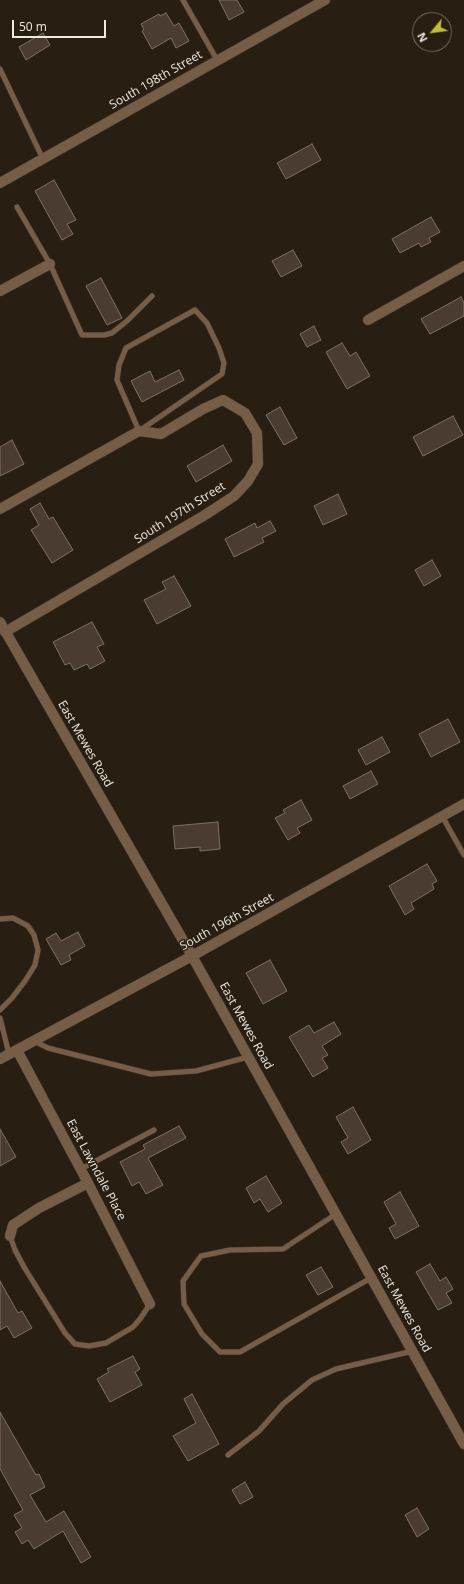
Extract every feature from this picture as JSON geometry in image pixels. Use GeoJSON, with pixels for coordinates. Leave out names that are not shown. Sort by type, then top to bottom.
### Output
{"type":"FeatureCollection","features":[{"type":"Feature","properties":{"kind":"street","name":"South 198th Street"},"geometry":{"type":"LineString","coordinates":[[0,183],[325,0]]}},
{"type":"Feature","properties":{"kind":"street"},"geometry":{"type":"LineString","coordinates":[[0,292],[50,264]]}},
{"type":"Feature","properties":{"kind":"street"},"geometry":{"type":"LineString","coordinates":[[368,320],[464,266]]}},
{"type":"Feature","properties":{"kind":"street","name":"South 197th Street"},"geometry":{"type":"LineString","coordinates":[[2,628],[205,515],[234,496],[248,481],[258,464],[257,433],[245,413],[223,400],[203,408],[161,434],[139,431]]}},
{"type":"Feature","properties":{"kind":"street"},"geometry":{"type":"LineString","coordinates":[[0,509],[139,431]]}},
{"type":"Feature","properties":{"kind":"street","name":"East Mewes Road"},"geometry":{"type":"LineString","coordinates":[[2,628],[192,956],[464,1444]]}},
{"type":"Feature","properties":{"kind":"street","name":"South 196th Street"},"geometry":{"type":"LineString","coordinates":[[9,1054],[192,956],[464,804]]}},
{"type":"Feature","properties":{"kind":"street","name":"East Lawndale Place"},"geometry":{"type":"LineString","coordinates":[[9,1054],[81,1169],[150,1304]]}},
{"type":"Feature","properties":{"kind":"street"},"geometry":{"type":"LineString","coordinates":[[10,1236],[13,1225],[40,1208],[88,1183]]}},
{"type":"Feature","properties":{"kind":"lane"},"geometry":{"type":"LineString","coordinates":[[183,0],[217,60]]}},
{"type":"Feature","properties":{"kind":"lane"},"geometry":{"type":"LineString","coordinates":[[0,69],[42,159]]}},
{"type":"Feature","properties":{"kind":"lane"},"geometry":{"type":"LineString","coordinates":[[17,207],[50,264],[82,335],[104,335],[112,333],[127,321],[152,296]]}},
{"type":"Feature","properties":{"kind":"lane"},"geometry":{"type":"LineString","coordinates":[[195,310],[207,323],[219,348],[224,363],[222,374],[139,431],[117,380],[119,365],[126,348],[195,310]]}},
{"type":"Feature","properties":{"kind":"lane"},"geometry":{"type":"LineString","coordinates":[[442,816],[464,856]]}},
{"type":"Feature","properties":{"kind":"lane"},"geometry":{"type":"LineString","coordinates":[[0,919],[14,918],[28,926],[34,935],[38,950],[35,965],[12,998],[0,1010]]}},
{"type":"Feature","properties":{"kind":"lane"},"geometry":{"type":"LineString","coordinates":[[0,1018],[9,1054]]}},
{"type":"Feature","properties":{"kind":"lane"},"geometry":{"type":"LineString","coordinates":[[34,1040],[48,1048],[151,1074],[196,1071],[248,1057]]}},
{"type":"Feature","properties":{"kind":"lane"},"geometry":{"type":"LineString","coordinates":[[81,1169],[154,1130]]}},
{"type":"Feature","properties":{"kind":"lane"},"geometry":{"type":"LineString","coordinates":[[336,1214],[283,1249],[230,1250],[201,1256],[183,1281],[184,1304],[202,1334],[220,1352],[240,1352],[372,1278]]}},
{"type":"Feature","properties":{"kind":"lane"},"geometry":{"type":"LineString","coordinates":[[10,1236],[15,1250],[28,1274],[65,1333],[75,1344],[89,1346],[106,1343],[133,1327],[150,1304]]}},
{"type":"Feature","properties":{"kind":"lane"},"geometry":{"type":"LineString","coordinates":[[228,1455],[259,1431],[283,1404],[312,1380],[336,1369],[412,1351]]}},
{"type":"Feature","properties":{"kind":"building"},"geometry":{"type":"Polygon","coordinates":[[[219,0],[237,0],[244,12],[229,20],[219,0]]]}},
{"type":"Feature","properties":{"kind":"building"},"geometry":{"type":"Polygon","coordinates":[[[166,13],[174,26],[179,23],[189,41],[176,48],[171,38],[152,49],[142,31],[144,29],[141,24],[159,14],[160,16],[166,13]]]}},
{"type":"Feature","properties":{"kind":"building"},"geometry":{"type":"Polygon","coordinates":[[[43,33],[50,45],[26,60],[19,47],[43,33]]]}},
{"type":"Feature","properties":{"kind":"building"},"geometry":{"type":"Polygon","coordinates":[[[312,144],[321,160],[286,179],[277,163],[312,144]]]}},
{"type":"Feature","properties":{"kind":"building"},"geometry":{"type":"Polygon","coordinates":[[[54,180],[76,220],[67,224],[73,234],[62,240],[35,191],[54,180]]]}},
{"type":"Feature","properties":{"kind":"building"},"geometry":{"type":"Polygon","coordinates":[[[431,217],[440,232],[429,238],[431,242],[421,247],[419,243],[400,253],[392,239],[431,217]]]}},
{"type":"Feature","properties":{"kind":"building"},"geometry":{"type":"Polygon","coordinates":[[[293,250],[302,266],[281,277],[272,261],[293,250]]]}},
{"type":"Feature","properties":{"kind":"building"},"geometry":{"type":"Polygon","coordinates":[[[101,278],[122,318],[107,325],[86,286],[101,278]]]}},
{"type":"Feature","properties":{"kind":"building"},"geometry":{"type":"Polygon","coordinates":[[[461,297],[464,303],[464,316],[430,334],[421,319],[461,297]]]}},
{"type":"Feature","properties":{"kind":"building"},"geometry":{"type":"Polygon","coordinates":[[[314,326],[321,340],[307,347],[300,334],[314,326]]]}},
{"type":"Feature","properties":{"kind":"building"},"geometry":{"type":"Polygon","coordinates":[[[342,343],[350,356],[356,352],[370,376],[347,389],[326,352],[342,343]]]}},
{"type":"Feature","properties":{"kind":"building"},"geometry":{"type":"Polygon","coordinates":[[[179,370],[184,380],[142,402],[131,381],[150,371],[155,382],[179,370]]]}},
{"type":"Feature","properties":{"kind":"building"},"geometry":{"type":"Polygon","coordinates":[[[280,407],[297,438],[284,445],[266,415],[280,407]]]}},
{"type":"Feature","properties":{"kind":"building"},"geometry":{"type":"Polygon","coordinates":[[[453,416],[463,435],[423,456],[413,437],[453,416]]]}},
{"type":"Feature","properties":{"kind":"building"},"geometry":{"type":"Polygon","coordinates":[[[12,440],[24,464],[0,476],[0,447],[12,440]]]}},
{"type":"Feature","properties":{"kind":"building"},"geometry":{"type":"Polygon","coordinates":[[[223,445],[232,461],[196,482],[187,466],[223,445]]]}},
{"type":"Feature","properties":{"kind":"building"},"geometry":{"type":"Polygon","coordinates":[[[338,494],[347,514],[323,525],[314,506],[338,494]]]}},
{"type":"Feature","properties":{"kind":"building"},"geometry":{"type":"Polygon","coordinates":[[[40,503],[49,519],[53,517],[73,550],[52,563],[31,530],[39,525],[30,509],[40,503]]]}},
{"type":"Feature","properties":{"kind":"building"},"geometry":{"type":"Polygon","coordinates":[[[270,521],[276,531],[262,538],[264,542],[234,557],[225,539],[255,523],[257,528],[270,521]]]}},
{"type":"Feature","properties":{"kind":"building"},"geometry":{"type":"Polygon","coordinates":[[[432,560],[441,576],[424,586],[415,570],[432,560]]]}},
{"type":"Feature","properties":{"kind":"building"},"geometry":{"type":"Polygon","coordinates":[[[174,576],[191,606],[157,624],[144,600],[166,589],[162,582],[174,576]]]}},
{"type":"Feature","properties":{"kind":"building"},"geometry":{"type":"Polygon","coordinates":[[[92,622],[104,644],[97,647],[105,661],[90,669],[87,664],[74,670],[70,663],[65,665],[53,642],[92,622]]]}},
{"type":"Feature","properties":{"kind":"building"},"geometry":{"type":"Polygon","coordinates":[[[448,719],[460,742],[431,757],[419,734],[448,719]]]}},
{"type":"Feature","properties":{"kind":"building"},"geometry":{"type":"Polygon","coordinates":[[[382,737],[390,752],[366,765],[358,750],[382,737]]]}},
{"type":"Feature","properties":{"kind":"building"},"geometry":{"type":"Polygon","coordinates":[[[371,771],[378,784],[350,799],[343,786],[371,771]]]}},
{"type":"Feature","properties":{"kind":"building"},"geometry":{"type":"Polygon","coordinates":[[[301,800],[312,820],[297,828],[300,833],[288,840],[275,818],[285,813],[283,810],[301,800]]]}},
{"type":"Feature","properties":{"kind":"building"},"geometry":{"type":"Polygon","coordinates":[[[218,822],[220,849],[200,851],[200,847],[175,849],[173,826],[218,822]]]}},
{"type":"Feature","properties":{"kind":"building"},"geometry":{"type":"Polygon","coordinates":[[[427,864],[437,881],[432,884],[434,889],[411,903],[414,909],[405,915],[389,886],[427,864]]]}},
{"type":"Feature","properties":{"kind":"building"},"geometry":{"type":"Polygon","coordinates":[[[78,932],[85,946],[69,955],[71,960],[61,965],[46,939],[56,933],[61,941],[78,932]]]}},
{"type":"Feature","properties":{"kind":"building"},"geometry":{"type":"Polygon","coordinates":[[[270,960],[287,991],[263,1004],[246,973],[270,960]]]}},
{"type":"Feature","properties":{"kind":"building"},"geometry":{"type":"Polygon","coordinates":[[[334,1022],[341,1034],[322,1046],[328,1055],[322,1058],[328,1068],[313,1077],[289,1037],[309,1025],[314,1033],[334,1022]]]}},
{"type":"Feature","properties":{"kind":"building"},"geometry":{"type":"Polygon","coordinates":[[[353,1107],[371,1140],[348,1154],[341,1142],[348,1138],[336,1117],[353,1107]]]}},
{"type":"Feature","properties":{"kind":"building"},"geometry":{"type":"Polygon","coordinates":[[[179,1126],[186,1138],[148,1158],[163,1185],[146,1194],[139,1182],[132,1186],[120,1162],[145,1149],[143,1145],[179,1126]]]}},
{"type":"Feature","properties":{"kind":"building"},"geometry":{"type":"Polygon","coordinates":[[[0,1129],[16,1157],[0,1166],[0,1129]]]}},
{"type":"Feature","properties":{"kind":"building"},"geometry":{"type":"Polygon","coordinates":[[[266,1176],[282,1203],[268,1212],[260,1199],[254,1203],[246,1188],[266,1176]]]}},
{"type":"Feature","properties":{"kind":"building"},"geometry":{"type":"Polygon","coordinates":[[[400,1192],[419,1226],[395,1239],[389,1228],[396,1224],[384,1202],[400,1192]]]}},
{"type":"Feature","properties":{"kind":"building"},"geometry":{"type":"Polygon","coordinates":[[[430,1264],[440,1281],[446,1277],[453,1289],[446,1293],[452,1303],[438,1310],[416,1272],[430,1264]]]}},
{"type":"Feature","properties":{"kind":"building"},"geometry":{"type":"Polygon","coordinates":[[[321,1267],[333,1287],[318,1295],[306,1275],[321,1267]]]}},
{"type":"Feature","properties":{"kind":"building"},"geometry":{"type":"Polygon","coordinates":[[[0,1281],[18,1313],[22,1311],[32,1328],[14,1338],[7,1326],[0,1330],[0,1281]]]}},
{"type":"Feature","properties":{"kind":"building"},"geometry":{"type":"Polygon","coordinates":[[[133,1356],[140,1369],[135,1372],[142,1385],[110,1402],[97,1379],[109,1372],[107,1369],[133,1356]]]}},
{"type":"Feature","properties":{"kind":"building"},"geometry":{"type":"Polygon","coordinates":[[[192,1394],[219,1444],[188,1461],[173,1436],[196,1423],[184,1399],[192,1394]]]}},
{"type":"Feature","properties":{"kind":"building"},"geometry":{"type":"Polygon","coordinates":[[[0,1412],[36,1475],[39,1474],[45,1487],[30,1495],[46,1522],[64,1511],[91,1557],[81,1563],[63,1531],[34,1549],[28,1540],[22,1544],[15,1532],[22,1528],[14,1515],[23,1510],[0,1469],[0,1412]]]}},
{"type":"Feature","properties":{"kind":"building"},"geometry":{"type":"Polygon","coordinates":[[[245,1482],[253,1497],[240,1504],[232,1490],[245,1482]]]}},
{"type":"Feature","properties":{"kind":"building"},"geometry":{"type":"Polygon","coordinates":[[[417,1508],[429,1529],[417,1537],[405,1515],[417,1508]]]}}]}
